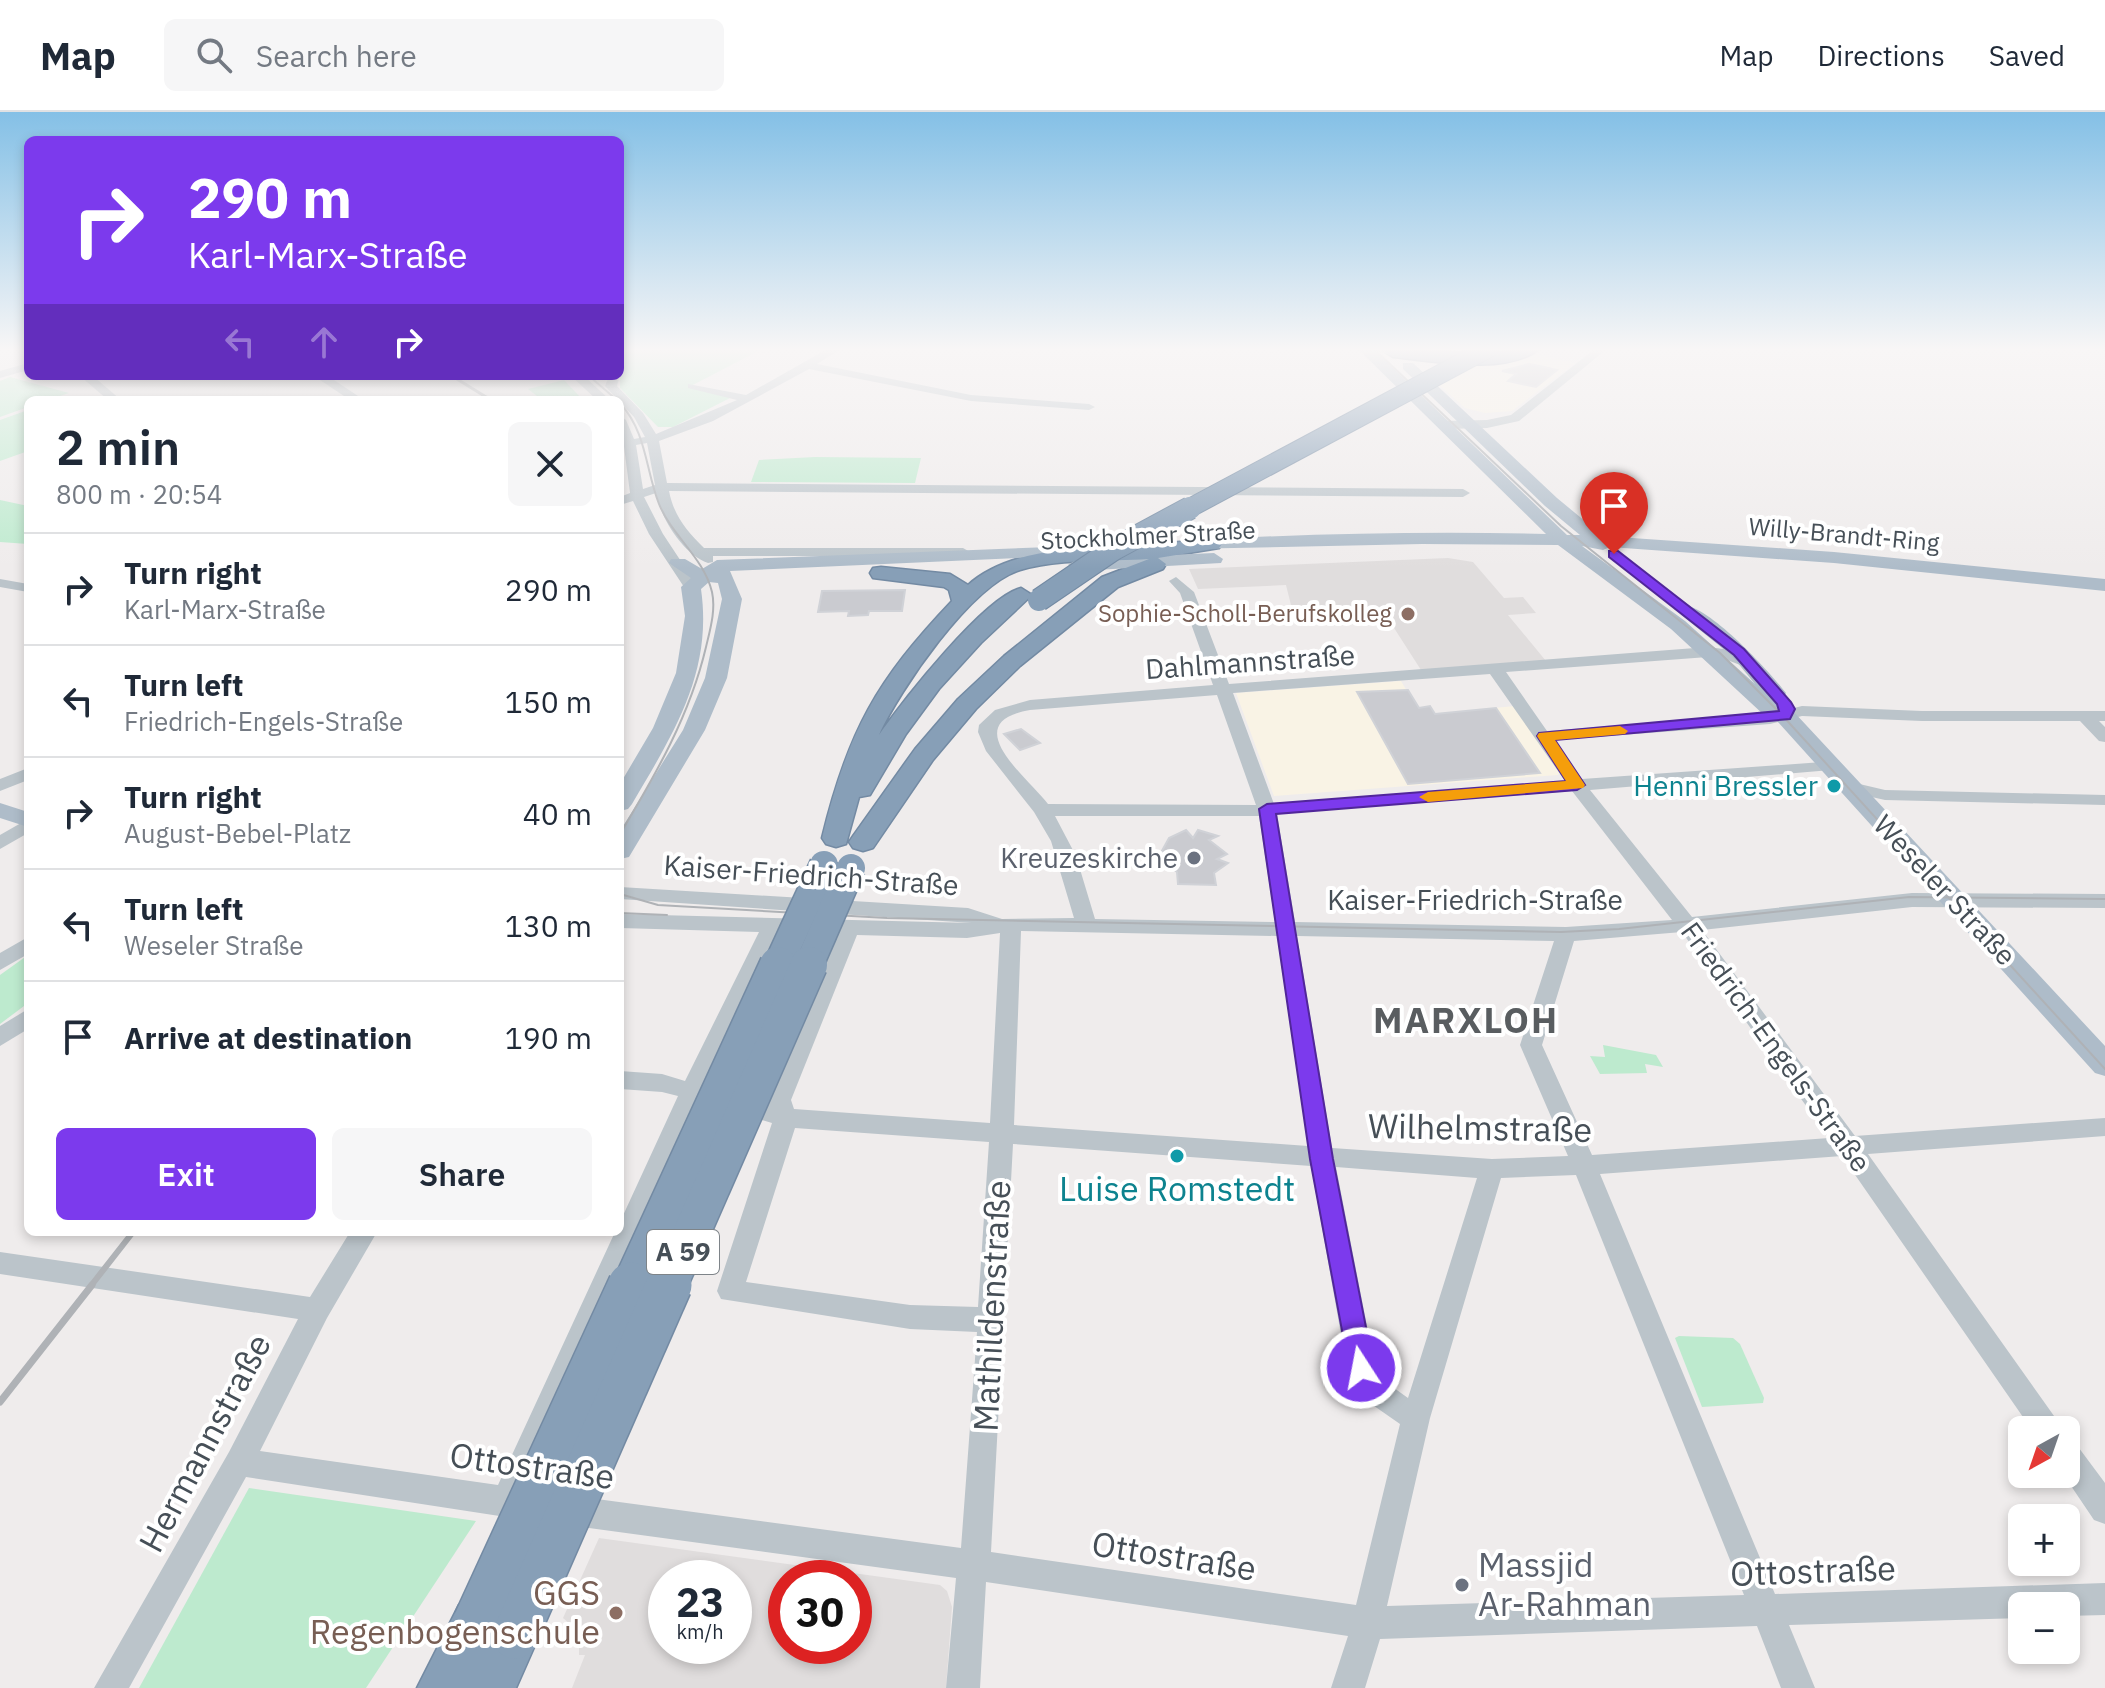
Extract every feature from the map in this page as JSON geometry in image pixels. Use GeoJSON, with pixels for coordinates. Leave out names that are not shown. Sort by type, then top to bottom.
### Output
{"type":"FeatureCollection","features":[{"type":"Feature","properties":{"kind":"highway","name":"A 59"},"geometry":{"type":"LineString","coordinates":[[442,1688],[495,1629],[844,853],[936,706],[1030,597],[1129,526],[1329,422]]}},
{"type":"Feature","properties":{"kind":"highway","name":"A 59"},"geometry":{"type":"LineString","coordinates":[[1030,597],[1352,422]]}},
{"type":"Feature","properties":{"kind":"highway"},"geometry":{"type":"LineString","coordinates":[[844,853],[855,761],[877,709],[915,654],[989,578],[1005,568],[1212,544]]}},
{"type":"Feature","properties":{"kind":"highway"},"geometry":{"type":"LineString","coordinates":[[977,554],[1043,564],[1070,575],[1080,590],[1078,600],[1066,617]]}},
{"type":"Feature","properties":{"kind":"highway"},"geometry":{"type":"LineString","coordinates":[[844,853],[948,724],[987,683],[1120,575],[1173,571]]}},
{"type":"Feature","properties":{"kind":"highway"},"geometry":{"type":"LineString","coordinates":[[881,573],[950,581],[959,587],[963,602]]}},
{"type":"Feature","properties":{"kind":"highway","name":"A 59"},"geometry":{"type":"LineString","coordinates":[[490,1688],[495,1629]]}},
{"type":"Feature","properties":{"kind":"main road"},"geometry":{"type":"LineString","coordinates":[[1441,422],[1524,505],[1587,547]]}},
{"type":"Feature","properties":{"kind":"main road"},"geometry":{"type":"LineString","coordinates":[[1470,422],[1551,502],[1587,547]]}},
{"type":"Feature","properties":{"kind":"main road"},"geometry":{"type":"LineString","coordinates":[[1487,539],[1521,525],[1524,505]]}},
{"type":"Feature","properties":{"kind":"main road","name":"Stockholmer Straße"},"geometry":{"type":"LineString","coordinates":[[709,577],[977,554],[1212,544],[1487,539],[1587,547]]}},
{"type":"Feature","properties":{"kind":"main road","name":"Stockholmer Straße"},"geometry":{"type":"LineString","coordinates":[[1043,564],[1173,571],[1405,552],[1587,547]]}},
{"type":"Feature","properties":{"kind":"main road","name":"Willy-Brandt-Ring"},"geometry":{"type":"LineString","coordinates":[[1587,547],[1829,557],[2105,585]]}},
{"type":"Feature","properties":{"kind":"main road","name":"Willy-Brandt-Ring"},"geometry":{"type":"LineString","coordinates":[[1587,547],[2105,592]]}},
{"type":"Feature","properties":{"kind":"main road","name":"Weseler Straße"},"geometry":{"type":"LineString","coordinates":[[1587,547],[1732,646],[1784,702],[1788,709],[1785,716]]}},
{"type":"Feature","properties":{"kind":"main road","name":"Weseler Straße"},"geometry":{"type":"LineString","coordinates":[[1587,547],[1772,710],[1785,716],[2105,1065]]}},
{"type":"Feature","properties":{"kind":"main road","name":"Stockholmer Straße"},"geometry":{"type":"LineString","coordinates":[[678,563],[709,577],[1005,568]]}},
{"type":"Feature","properties":{"kind":"main road"},"geometry":{"type":"LineString","coordinates":[[624,797],[666,726],[686,680],[692,642],[709,577],[732,599],[716,678],[708,701],[624,844]]}},
{"type":"Feature","properties":{"kind":"main road"},"geometry":{"type":"LineString","coordinates":[[0,810],[24,821]]}},
{"type":"Feature","properties":{"kind":"street"},"geometry":{"type":"LineString","coordinates":[[643,422],[653,440],[665,506],[677,529],[699,552],[709,577]]}},
{"type":"Feature","properties":{"kind":"street"},"geometry":{"type":"LineString","coordinates":[[630,443],[653,440],[701,422]]}},
{"type":"Feature","properties":{"kind":"street"},"geometry":{"type":"LineString","coordinates":[[1445,425],[1498,422]]}},
{"type":"Feature","properties":{"kind":"street"},"geometry":{"type":"LineString","coordinates":[[624,429],[630,443],[637,496],[656,534],[678,563]]}},
{"type":"Feature","properties":{"kind":"street"},"geometry":{"type":"LineString","coordinates":[[624,500],[661,488],[1463,493]]}},
{"type":"Feature","properties":{"kind":"street","name":"Stockholmer Straße"},"geometry":{"type":"LineString","coordinates":[[699,552],[977,554]]}},
{"type":"Feature","properties":{"kind":"street"},"geometry":{"type":"LineString","coordinates":[[1173,571],[1187,592],[1267,809],[1322,1159],[1361,1368],[1368,1385],[1381,1398],[1416,1418]]}},
{"type":"Feature","properties":{"kind":"street"},"geometry":{"type":"LineString","coordinates":[[0,583],[24,587]]}},
{"type":"Feature","properties":{"kind":"street"},"geometry":{"type":"LineString","coordinates":[[1703,648],[1732,646]]}},
{"type":"Feature","properties":{"kind":"street","name":"Dahlmannstraße"},"geometry":{"type":"LineString","coordinates":[[1086,925],[1078,888],[1060,835],[1043,810],[990,748],[986,736],[988,725],[996,717],[1013,709],[1057,702],[1495,669],[1703,648],[1748,663]]}},
{"type":"Feature","properties":{"kind":"street","name":"Friedrich-Engels-Straße"},"geometry":{"type":"LineString","coordinates":[[1495,669],[1577,785],[1687,925],[1848,1145],[2039,1416]]}},
{"type":"Feature","properties":{"kind":"street"},"geometry":{"type":"LineString","coordinates":[[1545,736],[1821,711],[1922,716],[2105,716]]}},
{"type":"Feature","properties":{"kind":"street"},"geometry":{"type":"LineString","coordinates":[[2085,716],[2105,737]]}},
{"type":"Feature","properties":{"kind":"street"},"geometry":{"type":"LineString","coordinates":[[1043,810],[1238,812],[1831,765]]}},
{"type":"Feature","properties":{"kind":"street"},"geometry":{"type":"LineString","coordinates":[[0,786],[24,775]]}},
{"type":"Feature","properties":{"kind":"street"},"geometry":{"type":"LineString","coordinates":[[1851,787],[1885,795],[2105,800]]}},
{"type":"Feature","properties":{"kind":"street"},"geometry":{"type":"LineString","coordinates":[[0,843],[24,826]]}},
{"type":"Feature","properties":{"kind":"street","name":"Kaiser-Friedrich-Straße"},"geometry":{"type":"LineString","coordinates":[[624,893],[968,915],[1004,924]]}},
{"type":"Feature","properties":{"kind":"street","name":"Kaiser-Friedrich-Straße"},"geometry":{"type":"LineString","coordinates":[[624,921],[967,931],[1004,924],[1566,934],[1687,925],[1912,900],[2105,901]]}},
{"type":"Feature","properties":{"kind":"street","name":"Mathildenstraße"},"geometry":{"type":"LineString","coordinates":[[963,1688],[1002,1132],[1004,924]]}},
{"type":"Feature","properties":{"kind":"street"},"geometry":{"type":"LineString","coordinates":[[506,1502],[692,1091],[772,926]]}},
{"type":"Feature","properties":{"kind":"street"},"geometry":{"type":"LineString","coordinates":[[849,928],[779,1100],[786,1118],[730,1291],[910,1317],[991,1320]]}},
{"type":"Feature","properties":{"kind":"street"},"geometry":{"type":"LineString","coordinates":[[1566,934],[1531,1045],[1584,1165],[1798,1688]]}},
{"type":"Feature","properties":{"kind":"street"},"geometry":{"type":"LineString","coordinates":[[0,963],[24,947]]}},
{"type":"Feature","properties":{"kind":"street"},"geometry":{"type":"LineString","coordinates":[[728,1017],[806,1031]]}},
{"type":"Feature","properties":{"kind":"street"},"geometry":{"type":"LineString","coordinates":[[0,1038],[24,1020]]}},
{"type":"Feature","properties":{"kind":"street","name":"Wilhelmstraße"},"geometry":{"type":"LineString","coordinates":[[624,1080],[662,1083],[786,1118],[1492,1169],[2105,1127]]}},
{"type":"Feature","properties":{"kind":"street"},"geometry":{"type":"LineString","coordinates":[[1348,1688],[1367,1623],[1416,1418],[1492,1169]]}},
{"type":"Feature","properties":{"kind":"street","name":"Hermannstraße"},"geometry":{"type":"LineString","coordinates":[[111,1688],[239,1462],[317,1310],[362,1236]]}},
{"type":"Feature","properties":{"kind":"street"},"geometry":{"type":"LineString","coordinates":[[0,1263],[317,1310]]}},
{"type":"Feature","properties":{"kind":"street","name":"Ottostraße"},"geometry":{"type":"LineString","coordinates":[[239,1462],[1367,1623],[2105,1599]]}},
{"type":"Feature","properties":{"kind":"street"},"geometry":{"type":"LineString","coordinates":[[2080,1474],[2105,1509]]}},
{"type":"Feature","properties":{"kind":"shaded area","name":"Sophie-Scholl-Berufskolleg"},"geometry":{"type":"Polygon","coordinates":[[[1448,558],[1473,562],[1504,598],[1523,597],[1536,613],[1508,615],[1546,661],[1421,670],[1387,617],[1333,623],[1295,621],[1286,585],[1198,589],[1189,569],[1448,558]]]}},
{"type":"Feature","properties":{"kind":"shaded area"},"geometry":{"type":"Polygon","coordinates":[[[1401,681],[1421,715],[1515,706],[1560,771],[1558,775],[1274,796],[1236,693],[1401,681]]]}},
{"type":"Feature","properties":{"kind":"shaded area","name":"GGS Regenbogenschule"},"geometry":{"type":"Polygon","coordinates":[[[599,1538],[768,1561],[768,1664],[872,1664],[872,1576],[940,1585],[947,1591],[952,1607],[946,1688],[572,1688],[585,1655],[579,1655],[579,1632],[563,1618],[599,1538]]]}},
{"type":"Feature","properties":{"kind":"green space"},"geometry":{"type":"Polygon","coordinates":[[[0,422],[24,422],[24,452],[0,461],[0,422]]]}},
{"type":"Feature","properties":{"kind":"green space"},"geometry":{"type":"Polygon","coordinates":[[[653,422],[684,422],[673,427],[658,427],[653,422]]]}},
{"type":"Feature","properties":{"kind":"green space"},"geometry":{"type":"Polygon","coordinates":[[[921,458],[915,483],[751,482],[759,460],[921,458]]]}},
{"type":"Feature","properties":{"kind":"green space"},"geometry":{"type":"Polygon","coordinates":[[[0,500],[24,505],[24,544],[0,542],[0,500]]]}},
{"type":"Feature","properties":{"kind":"green space"},"geometry":{"type":"Polygon","coordinates":[[[24,958],[24,1006],[0,1024],[0,975],[24,958]]]}},
{"type":"Feature","properties":{"kind":"green space"},"geometry":{"type":"Polygon","coordinates":[[[1603,1045],[1656,1055],[1663,1067],[1645,1064],[1647,1073],[1600,1074],[1590,1056],[1605,1057],[1603,1045]]]}},
{"type":"Feature","properties":{"kind":"green space"},"geometry":{"type":"Polygon","coordinates":[[[1675,1338],[1733,1338],[1740,1344],[1764,1398],[1763,1403],[1702,1407],[1675,1338]]]}},
{"type":"Feature","properties":{"kind":"green space"},"geometry":{"type":"Polygon","coordinates":[[[249,1488],[476,1521],[366,1688],[139,1688],[249,1488]]]}},
{"type":"Feature","properties":{"kind":"building"},"geometry":{"type":"Polygon","coordinates":[[[905,590],[902,611],[869,611],[868,615],[848,616],[849,611],[818,612],[822,591],[905,590]]]}},
{"type":"Feature","properties":{"kind":"building"},"geometry":{"type":"Polygon","coordinates":[[[1408,690],[1419,708],[1430,706],[1435,714],[1496,708],[1540,773],[1408,784],[1357,692],[1408,690]]]}},
{"type":"Feature","properties":{"kind":"building"},"geometry":{"type":"Polygon","coordinates":[[[1021,729],[1040,743],[1020,750],[1004,734],[1021,729]]]}},
{"type":"Feature","properties":{"kind":"building","name":"Kreuzeskirche"},"geometry":{"type":"Polygon","coordinates":[[[1186,830],[1193,838],[1198,830],[1218,836],[1209,840],[1227,854],[1217,859],[1228,863],[1214,873],[1216,885],[1178,884],[1177,872],[1158,858],[1169,838],[1186,830]]]}},
{"type":"Feature","properties":{"kind":"tram line"},"geometry":{"type":"LineString","coordinates":[[624,827],[659,766],[691,696],[711,627],[713,606],[712,592],[702,568],[659,504],[633,422]]}},
{"type":"Feature","properties":{"kind":"tram line"},"geometry":{"type":"LineString","coordinates":[[1451,422],[1561,526],[1720,653],[1781,714],[1948,897]]}},
{"type":"Feature","properties":{"kind":"tram line"},"geometry":{"type":"LineString","coordinates":[[624,895],[658,905],[887,918],[1561,932],[1619,929],[1909,897],[1948,897]]}},
{"type":"Feature","properties":{"kind":"tram line"},"geometry":{"type":"LineString","coordinates":[[1948,897],[2105,899]]}},
{"type":"Feature","properties":{"kind":"tram line"},"geometry":{"type":"LineString","coordinates":[[1948,897],[2105,1069]]}},
{"type":"Feature","properties":{"kind":"tram line"},"geometry":{"type":"LineString","coordinates":[[624,913],[667,915]]}},
{"type":"Feature","properties":{"kind":"railway"},"geometry":{"type":"LineString","coordinates":[[90,1287],[130,1236]]}},
{"type":"Feature","properties":{"kind":"railway"},"geometry":{"type":"LineString","coordinates":[[0,1402],[92,1285]]}},
{"type":"Feature","properties":{"kind":"slow traffic"},"geometry":{"type":"LineString","coordinates":[[1428,797],[1577,785],[1545,736],[1620,731]]}},
{"type":"Feature","properties":{"kind":"place","name":"Sophie-Scholl-Berufskolleg"},"geometry":{"type":"Point","coordinates":[1408,614]}},
{"type":"Feature","properties":{"kind":"place","name":"Henni Bressler"},"geometry":{"type":"Point","coordinates":[1834,786]}},
{"type":"Feature","properties":{"kind":"place","name":"Kreuzeskirche"},"geometry":{"type":"Point","coordinates":[1194,858]}},
{"type":"Feature","properties":{"kind":"place","name":"Luise Romstedt"},"geometry":{"type":"Point","coordinates":[1177,1156]}},
{"type":"Feature","properties":{"kind":"place","name":"Massjid Ar-Rahman"},"geometry":{"type":"Point","coordinates":[1462,1585]}},
{"type":"Feature","properties":{"kind":"place","name":"GGS Regenbogenschule"},"geometry":{"type":"Point","coordinates":[616,1613]}},
{"type":"Feature","properties":{"kind":"district","name":"MARXLOH"},"geometry":{"type":"Point","coordinates":[1466,1020]}},
{"type":"Feature","properties":{"kind":"route"},"geometry":{"type":"LineString","coordinates":[[1361,1368],[1322,1159],[1267,809],[1577,785],[1545,736],[1785,716],[1788,709],[1784,702],[1739,652],[1614,554]]}}]}
